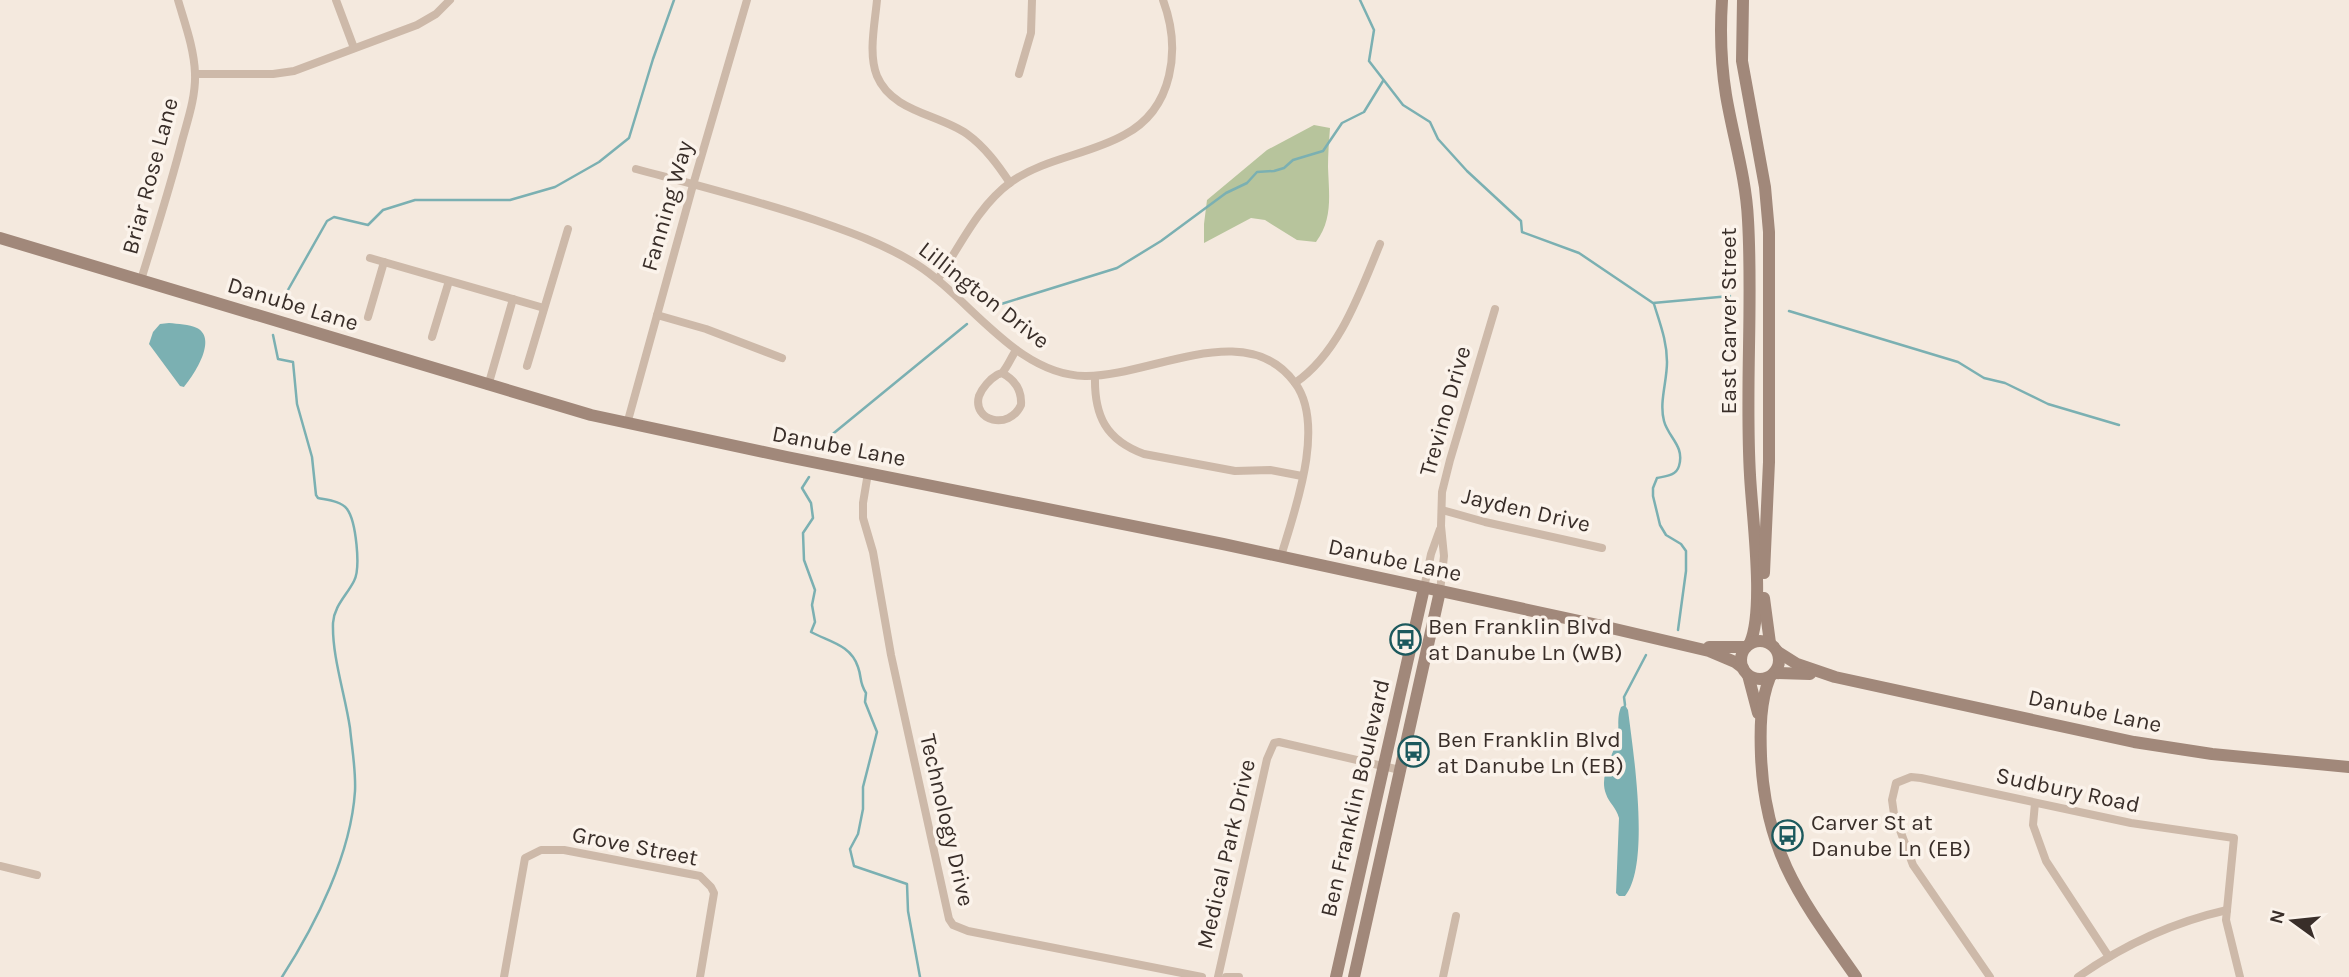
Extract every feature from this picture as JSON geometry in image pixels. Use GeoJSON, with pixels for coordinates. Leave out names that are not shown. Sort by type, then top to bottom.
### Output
{"type":"FeatureCollection","features":[{"type":"Feature","properties":{"kind":"street","name":"Briar Rose Lane"},"geometry":{"type":"LineString","coordinates":[[141,280],[191,108],[195,74],[178,0]]}},
{"type":"Feature","properties":{"kind":"street"},"geometry":{"type":"LineString","coordinates":[[337,0],[354,48]]}},
{"type":"Feature","properties":{"kind":"street"},"geometry":{"type":"LineString","coordinates":[[195,74],[273,74],[294,71],[417,24],[436,14],[450,0]]}},
{"type":"Feature","properties":{"kind":"street","name":"Fanning Way"},"geometry":{"type":"LineString","coordinates":[[627,424],[747,0]]}},
{"type":"Feature","properties":{"kind":"street"},"geometry":{"type":"LineString","coordinates":[[877,0],[874,62],[880,82],[910,108],[965,132],[982,147],[1010,183]]}},
{"type":"Feature","properties":{"kind":"street"},"geometry":{"type":"LineString","coordinates":[[1019,74],[1031,33],[1032,0]]}},
{"type":"Feature","properties":{"kind":"street"},"geometry":{"type":"LineString","coordinates":[[938,279],[987,204],[1010,183],[1044,165],[1124,136],[1153,110],[1171,77],[1174,48],[1172,27],[1163,0]]}},
{"type":"Feature","properties":{"kind":"street","name":"East Carver Street"},"geometry":{"type":"LineString","coordinates":[[1722,0],[1725,92],[1743,177],[1748,220],[1750,472],[1756,575],[1755,625],[1748,645]]}},
{"type":"Feature","properties":{"kind":"street","name":"East Carver Street"},"geometry":{"type":"LineString","coordinates":[[1742,0],[1744,74],[1762,166],[1768,224],[1769,462],[1764,598],[1774,648]]}},
{"type":"Feature","properties":{"kind":"street","name":"Lillington Drive"},"geometry":{"type":"LineString","coordinates":[[636,169],[858,234],[897,253],[938,279],[1016,349],[1030,360],[1053,370],[1095,376],[1119,373],[1207,351],[1223,350],[1238,351],[1270,362],[1295,383],[1307,408],[1310,437],[1303,475],[1281,556]]}},
{"type":"Feature","properties":{"kind":"street"},"geometry":{"type":"LineString","coordinates":[[527,366],[568,229]]}},
{"type":"Feature","properties":{"kind":"street","name":"Danube Lane"},"geometry":{"type":"LineString","coordinates":[[0,238],[488,386],[627,424],[1281,556],[1684,644],[1724,657],[1745,671]]}},
{"type":"Feature","properties":{"kind":"street"},"geometry":{"type":"LineString","coordinates":[[1295,383],[1320,361],[1338,334],[1380,244]]}},
{"type":"Feature","properties":{"kind":"street"},"geometry":{"type":"LineString","coordinates":[[370,258],[544,308]]}},
{"type":"Feature","properties":{"kind":"street"},"geometry":{"type":"LineString","coordinates":[[368,317],[384,262]]}},
{"type":"Feature","properties":{"kind":"street"},"geometry":{"type":"LineString","coordinates":[[432,337],[449,281]]}},
{"type":"Feature","properties":{"kind":"street"},"geometry":{"type":"LineString","coordinates":[[488,386],[513,299]]}},
{"type":"Feature","properties":{"kind":"street","name":"Trevino Drive"},"geometry":{"type":"LineString","coordinates":[[1440,591],[1444,556],[1442,492],[1495,309]]}},
{"type":"Feature","properties":{"kind":"street"},"geometry":{"type":"LineString","coordinates":[[657,315],[706,329],[782,358]]}},
{"type":"Feature","properties":{"kind":"street"},"geometry":{"type":"LineString","coordinates":[[1002,373],[1009,376],[1020,390],[1021,405],[1011,418],[1003,421],[987,417],[978,400],[985,386],[1002,373],[1016,349]]}},
{"type":"Feature","properties":{"kind":"street"},"geometry":{"type":"LineString","coordinates":[[1095,376],[1096,399],[1105,427],[1117,441],[1130,449],[1235,471],[1270,470],[1303,475]]}},
{"type":"Feature","properties":{"kind":"street","name":"Technology Drive"},"geometry":{"type":"LineString","coordinates":[[868,473],[863,518],[873,552],[891,654],[949,919],[953,925],[968,931],[1202,977]]}},
{"type":"Feature","properties":{"kind":"street","name":"Jayden Drive"},"geometry":{"type":"LineString","coordinates":[[1442,510],[1602,548]]}},
{"type":"Feature","properties":{"kind":"street","name":"Trevino Drive"},"geometry":{"type":"LineString","coordinates":[[1424,587],[1431,554],[1441,526]]}},
{"type":"Feature","properties":{"kind":"street","name":"Ben Franklin Boulevard"},"geometry":{"type":"LineString","coordinates":[[1336,977],[1424,587]]}},
{"type":"Feature","properties":{"kind":"street","name":"Ben Franklin Boulevard"},"geometry":{"type":"LineString","coordinates":[[1354,977],[1440,591]]}},
{"type":"Feature","properties":{"kind":"street"},"geometry":{"type":"LineString","coordinates":[[1760,723],[1741,657],[1748,645],[1760,640],[1774,648],[1779,663],[1764,696],[1760,723],[1764,795],[1777,848],[1801,897],[1856,977]]}},
{"type":"Feature","properties":{"kind":"street","name":"Danube Lane"},"geometry":{"type":"LineString","coordinates":[[1684,644],[1726,648],[1748,645]]}},
{"type":"Feature","properties":{"kind":"street","name":"Danube Lane"},"geometry":{"type":"LineString","coordinates":[[1774,648],[1797,664],[1835,677]]}},
{"type":"Feature","properties":{"kind":"street"},"geometry":{"type":"LineString","coordinates":[[1745,671],[1758,679],[1772,675]]}},
{"type":"Feature","properties":{"kind":"street","name":"Danube Lane"},"geometry":{"type":"LineString","coordinates":[[1772,675],[1794,672],[1835,677],[2134,742],[2212,754],[2349,767]]}},
{"type":"Feature","properties":{"kind":"street","name":"Medical Park Drive"},"geometry":{"type":"LineString","coordinates":[[1218,977],[1267,759],[1274,743],[1400,770]]}},
{"type":"Feature","properties":{"kind":"street","name":"Sudbury Road"},"geometry":{"type":"LineString","coordinates":[[1990,977],[1913,865],[1894,814],[1892,800],[1896,783],[1911,777],[1921,778],[2166,830],[2234,838],[2227,910]]}},
{"type":"Feature","properties":{"kind":"street"},"geometry":{"type":"LineString","coordinates":[[2035,803],[2033,825],[2046,861],[2109,957]]}},
{"type":"Feature","properties":{"kind":"street","name":"Grove Street"},"geometry":{"type":"LineString","coordinates":[[504,977],[525,858],[541,849],[564,850],[700,876],[707,881],[714,893],[700,977]]}},
{"type":"Feature","properties":{"kind":"street"},"geometry":{"type":"LineString","coordinates":[[0,866],[37,875]]}},
{"type":"Feature","properties":{"kind":"street"},"geometry":{"type":"LineString","coordinates":[[2078,977],[2109,957],[2180,923],[2227,910],[2229,936],[2240,977]]}},
{"type":"Feature","properties":{"kind":"street"},"geometry":{"type":"LineString","coordinates":[[1443,977],[1456,916]]}},
{"type":"Feature","properties":{"kind":"street"},"geometry":{"type":"LineString","coordinates":[[1226,977],[1239,977]]}},
{"type":"Feature","properties":{"kind":"green space"},"geometry":{"type":"Polygon","coordinates":[[[1314,125],[1330,128],[1328,216],[1316,242],[1297,240],[1265,220],[1251,218],[1204,243],[1207,200],[1267,150],[1314,125]]]}},
{"type":"Feature","properties":{"kind":"water"},"geometry":{"type":"Polygon","coordinates":[[[160,324],[197,328],[203,333],[205,340],[202,357],[184,387],[180,386],[149,344],[153,332],[160,324]]]}},
{"type":"Feature","properties":{"kind":"water"},"geometry":{"type":"Polygon","coordinates":[[[1625,705],[1628,710],[1633,752],[1639,834],[1633,881],[1625,896],[1619,896],[1616,893],[1619,818],[1606,794],[1604,779],[1617,741],[1621,707],[1625,705]]]}},
{"type":"Feature","properties":{"kind":"waterway"},"geometry":{"type":"LineString","coordinates":[[282,305],[327,221],[334,217],[368,225],[383,210],[415,200],[510,200],[555,187],[599,162],[629,138],[674,0]]}},
{"type":"Feature","properties":{"kind":"waterway"},"geometry":{"type":"LineString","coordinates":[[1360,0],[1374,30],[1369,61],[1403,105],[1430,122],[1438,139],[1467,171],[1521,221],[1522,232],[1579,253],[1653,303],[1730,296]]}},
{"type":"Feature","properties":{"kind":"waterway"},"geometry":{"type":"LineString","coordinates":[[998,305],[1117,268],[1161,241],[1226,193],[1247,183],[1257,172],[1284,168],[1293,160],[1323,151],[1342,123],[1364,112],[1383,81]]}},
{"type":"Feature","properties":{"kind":"waterway"},"geometry":{"type":"LineString","coordinates":[[1654,304],[1667,354],[1664,421],[1678,447],[1680,459],[1676,472],[1657,478],[1653,496],[1660,525],[1666,535],[1681,544],[1686,551],[1678,630]]}},
{"type":"Feature","properties":{"kind":"waterway"},"geometry":{"type":"LineString","coordinates":[[1789,311],[1958,362],[1984,378],[2005,383],[2048,404],[2119,425]]}},
{"type":"Feature","properties":{"kind":"waterway"},"geometry":{"type":"LineString","coordinates":[[818,446],[967,324]]}},
{"type":"Feature","properties":{"kind":"waterway"},"geometry":{"type":"LineString","coordinates":[[273,335],[278,359],[293,362],[297,404],[312,457],[316,495],[347,509],[353,523],[357,556],[354,581],[338,606],[333,623],[354,760],[355,791],[352,815],[347,839],[330,888],[282,977]]}},
{"type":"Feature","properties":{"kind":"waterway"},"geometry":{"type":"LineString","coordinates":[[809,477],[802,488],[811,503],[813,518],[803,533],[804,560],[815,590],[812,605],[815,622],[811,632],[839,645],[855,660],[866,693],[865,702],[877,732],[863,787],[863,809],[858,834],[850,849],[854,866],[907,884],[908,911],[920,977]]}},
{"type":"Feature","properties":{"kind":"waterway"},"geometry":{"type":"LineString","coordinates":[[1625,705],[1624,697],[1646,655]]}},
{"type":"Feature","properties":{"kind":"place","name":"Ben Franklin Blvd at Danube Ln (WB)"},"geometry":{"type":"Point","coordinates":[1405,639]}},
{"type":"Feature","properties":{"kind":"place","name":"Ben Franklin Blvd at Danube Ln (EB)"},"geometry":{"type":"Point","coordinates":[1414,752]}},
{"type":"Feature","properties":{"kind":"place","name":"Carver St at Danube Ln (EB)"},"geometry":{"type":"Point","coordinates":[1788,835]}}]}
